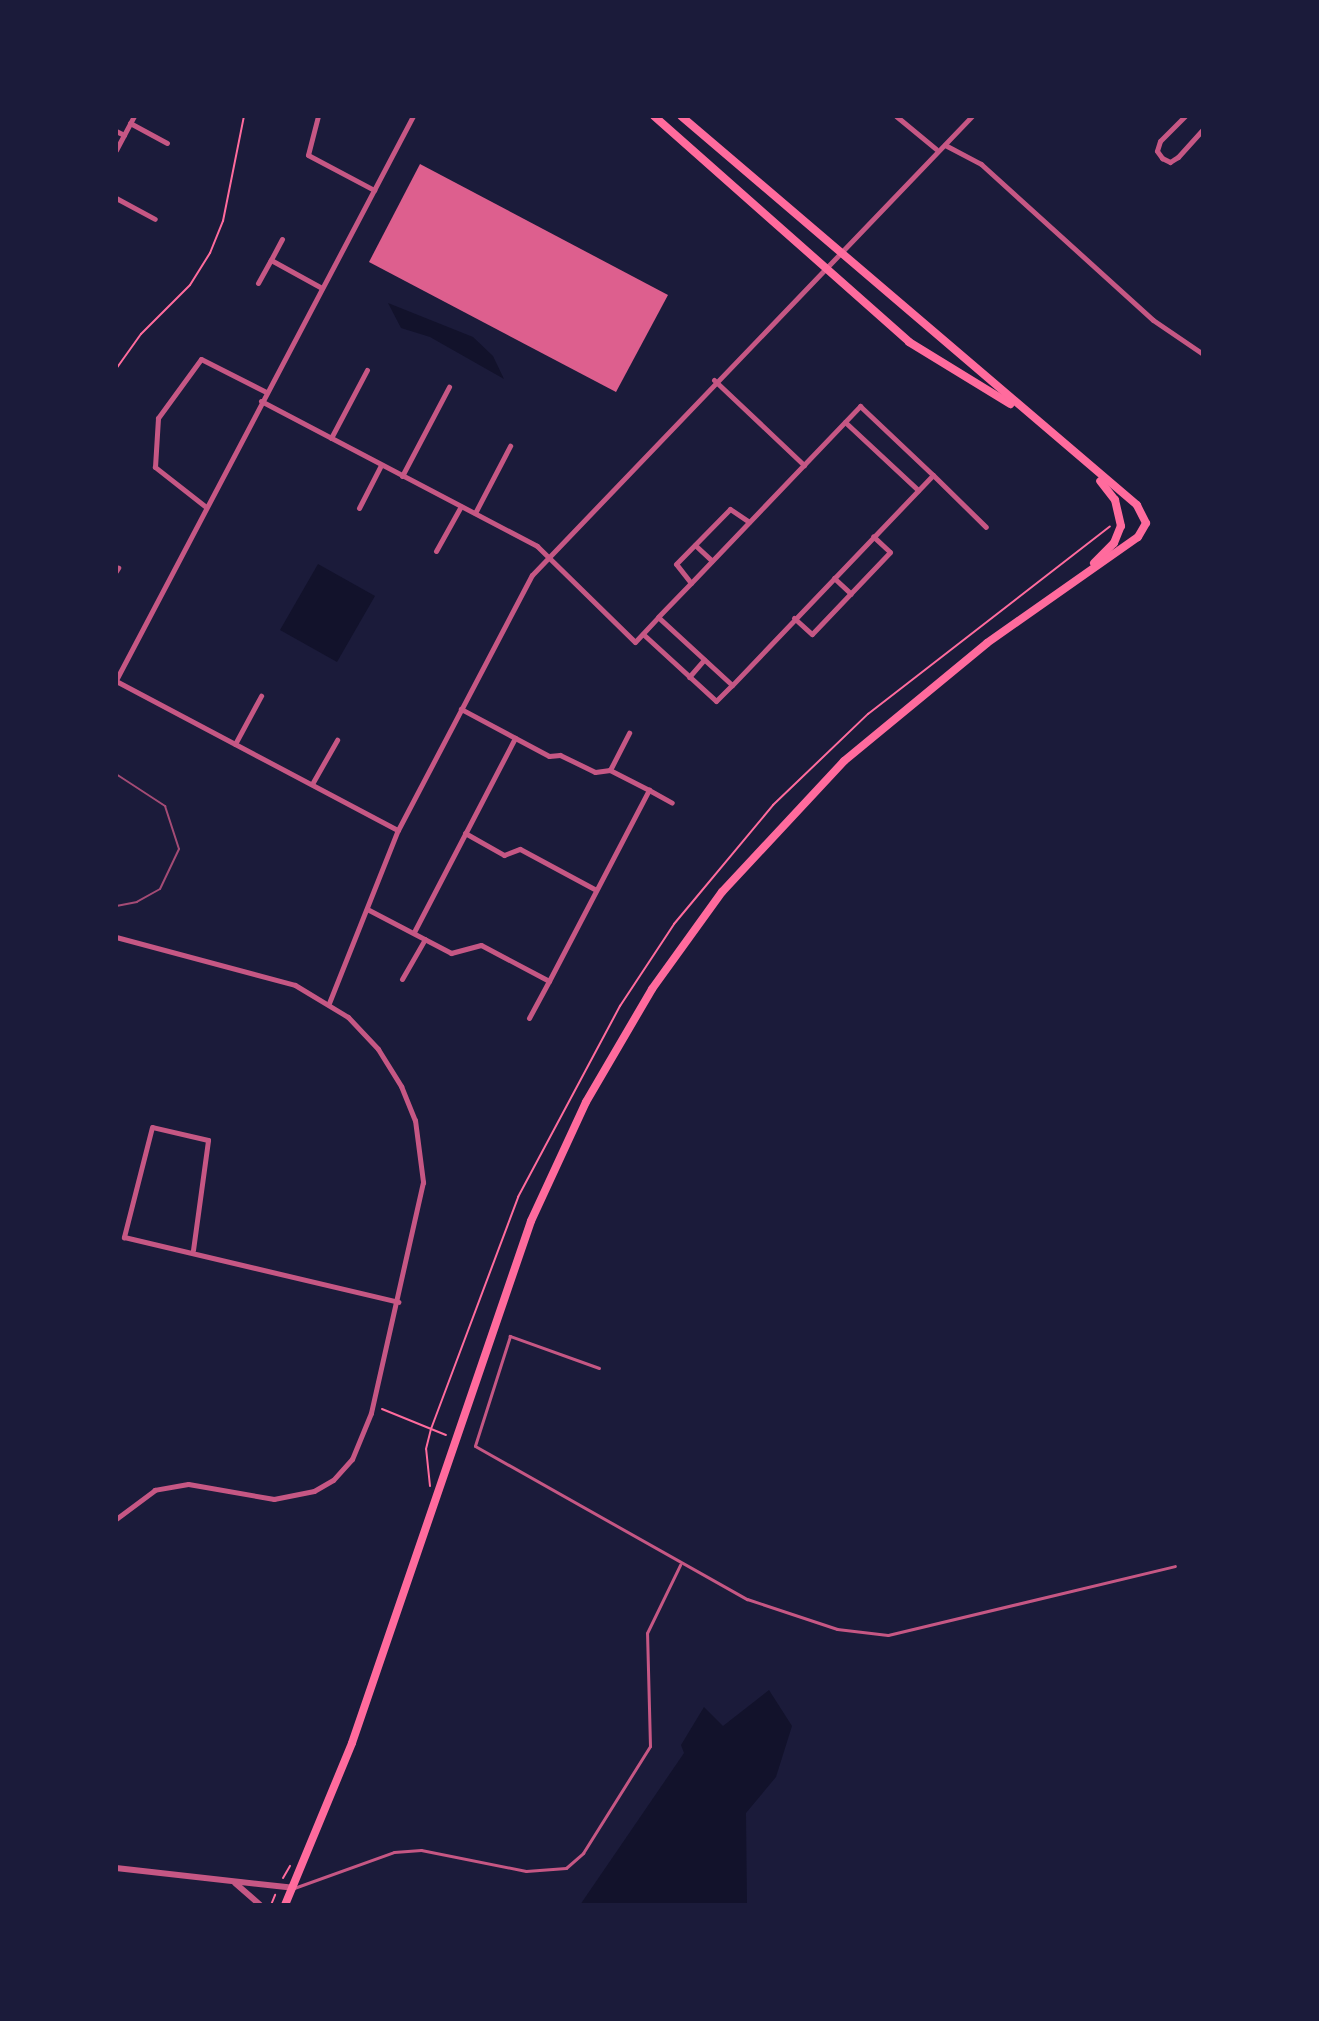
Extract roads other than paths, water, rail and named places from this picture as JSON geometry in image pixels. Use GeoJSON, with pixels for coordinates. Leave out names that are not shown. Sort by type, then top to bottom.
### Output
{"type":"FeatureCollection","features":[{"type":"Feature","properties":{"kind":"main road"},"geometry":{"type":"LineString","coordinates":[[654,116],[909,342],[1030,418]]}},
{"type":"Feature","properties":{"kind":"main road"},"geometry":{"type":"LineString","coordinates":[[285,1905],[417,1564],[531,1221],[618,1045],[722,892],[801,803],[888,722],[1072,581],[1138,537],[1146,523],[1137,505],[1030,418],[681,116]]}},
{"type":"Feature","properties":{"kind":"main road"},"geometry":{"type":"LineString","coordinates":[[1072,581],[1114,543],[1121,526],[1115,500],[1091,470]]}},
{"type":"Feature","properties":{"kind":"street"},"geometry":{"type":"LineString","coordinates":[[116,150],[134,116]]}},
{"type":"Feature","properties":{"kind":"street"},"geometry":{"type":"LineString","coordinates":[[318,116],[308,155],[374,190]]}},
{"type":"Feature","properties":{"kind":"street"},"geometry":{"type":"LineString","coordinates":[[398,830],[235,744],[117,677],[413,116]]}},
{"type":"Feature","properties":{"kind":"street"},"geometry":{"type":"LineString","coordinates":[[896,116],[936,149]]}},
{"type":"Feature","properties":{"kind":"street"},"geometry":{"type":"LineString","coordinates":[[329,1003],[398,830],[547,555],[714,380],[762,338],[936,149],[945,145],[972,116]]}},
{"type":"Feature","properties":{"kind":"street"},"geometry":{"type":"LineString","coordinates":[[1185,116],[1160,141],[1157,151],[1162,158],[1170,162],[1178,157],[1203,129]]}},
{"type":"Feature","properties":{"kind":"street"},"geometry":{"type":"LineString","coordinates":[[130,123],[167,143]]}},
{"type":"Feature","properties":{"kind":"street"},"geometry":{"type":"LineString","coordinates":[[116,131],[124,135]]}},
{"type":"Feature","properties":{"kind":"street"},"geometry":{"type":"LineString","coordinates":[[945,145],[981,164],[1153,320],[1203,354]]}},
{"type":"Feature","properties":{"kind":"street"},"geometry":{"type":"LineString","coordinates":[[116,198],[155,219]]}},
{"type":"Feature","properties":{"kind":"street"},"geometry":{"type":"LineString","coordinates":[[258,283],[282,239]]}},
{"type":"Feature","properties":{"kind":"street"},"geometry":{"type":"LineString","coordinates":[[271,260],[322,288]]}},
{"type":"Feature","properties":{"kind":"street"},"geometry":{"type":"LineString","coordinates":[[206,507],[155,467],[158,418],[201,359],[266,392]]}},
{"type":"Feature","properties":{"kind":"street"},"geometry":{"type":"LineString","coordinates":[[331,438],[367,370]]}},
{"type":"Feature","properties":{"kind":"street"},"geometry":{"type":"LineString","coordinates":[[714,380],[804,465]]}},
{"type":"Feature","properties":{"kind":"street"},"geometry":{"type":"LineString","coordinates":[[402,476],[449,387]]}},
{"type":"Feature","properties":{"kind":"street"},"geometry":{"type":"LineString","coordinates":[[261,401],[475,513],[547,555],[635,642],[860,406],[986,527]]}},
{"type":"Feature","properties":{"kind":"street"},"geometry":{"type":"LineString","coordinates":[[845,422],[918,490]]}},
{"type":"Feature","properties":{"kind":"street"},"geometry":{"type":"LineString","coordinates":[[475,513],[510,446]]}},
{"type":"Feature","properties":{"kind":"street"},"geometry":{"type":"LineString","coordinates":[[359,508],[381,465]]}},
{"type":"Feature","properties":{"kind":"street"},"geometry":{"type":"LineString","coordinates":[[643,634],[716,701],[933,475]]}},
{"type":"Feature","properties":{"kind":"street"},"geometry":{"type":"LineString","coordinates":[[436,551],[461,506]]}},
{"type":"Feature","properties":{"kind":"street"},"geometry":{"type":"LineString","coordinates":[[691,583],[676,564],[730,509],[749,522]]}},
{"type":"Feature","properties":{"kind":"street"},"geometry":{"type":"LineString","coordinates":[[794,618],[812,634],[851,594],[890,552],[873,536]]}},
{"type":"Feature","properties":{"kind":"street"},"geometry":{"type":"LineString","coordinates":[[695,545],[712,561]]}},
{"type":"Feature","properties":{"kind":"street"},"geometry":{"type":"LineString","coordinates":[[834,578],[851,594]]}},
{"type":"Feature","properties":{"kind":"street"},"geometry":{"type":"LineString","coordinates":[[658,617],[732,685]]}},
{"type":"Feature","properties":{"kind":"street"},"geometry":{"type":"LineString","coordinates":[[689,677],[704,660]]}},
{"type":"Feature","properties":{"kind":"street"},"geometry":{"type":"LineString","coordinates":[[235,744],[261,696]]}},
{"type":"Feature","properties":{"kind":"street"},"geometry":{"type":"LineString","coordinates":[[461,709],[515,738],[595,772],[610,770],[672,803]]}},
{"type":"Feature","properties":{"kind":"street"},"geometry":{"type":"LineString","coordinates":[[610,770],[629,733]]}},
{"type":"Feature","properties":{"kind":"street"},"geometry":{"type":"LineString","coordinates":[[414,932],[515,738]]}},
{"type":"Feature","properties":{"kind":"street"},"geometry":{"type":"LineString","coordinates":[[312,784],[337,740]]}},
{"type":"Feature","properties":{"kind":"street"},"geometry":{"type":"LineString","coordinates":[[529,1018],[649,790]]}},
{"type":"Feature","properties":{"kind":"street"},"geometry":{"type":"LineString","coordinates":[[465,833],[504,855],[520,849],[596,890]]}},
{"type":"Feature","properties":{"kind":"street"},"geometry":{"type":"LineString","coordinates":[[367,909],[451,953],[481,945],[549,981]]}},
{"type":"Feature","properties":{"kind":"street"},"geometry":{"type":"LineString","coordinates":[[116,937],[295,985],[329,1003],[378,1049],[415,1120],[423,1157],[423,1200],[373,1405],[352,1459],[314,1491],[274,1499],[188,1484],[155,1490],[116,1519]]}},
{"type":"Feature","properties":{"kind":"street"},"geometry":{"type":"LineString","coordinates":[[402,979],[425,939]]}},
{"type":"Feature","properties":{"kind":"street"},"geometry":{"type":"LineString","coordinates":[[193,1250],[208,1140],[152,1127],[124,1237],[193,1250],[398,1302]]}},
{"type":"Feature","properties":{"kind":"street"},"geometry":{"type":"LineString","coordinates":[[116,1868],[293,1888]]}},
{"type":"Feature","properties":{"kind":"street"},"geometry":{"type":"LineString","coordinates":[[235,1883],[260,1905]]}},
{"type":"Feature","properties":{"kind":"lane"},"geometry":{"type":"LineString","coordinates":[[599,1368],[510,1336],[475,1446],[680,1565],[747,1599],[837,1629],[888,1635],[1175,1566]]}},
{"type":"Feature","properties":{"kind":"lane"},"geometry":{"type":"LineString","coordinates":[[293,1888],[394,1852],[421,1850],[526,1871],[566,1868],[591,1842],[650,1746],[647,1633],[680,1565]]}},
{"type":"Feature","properties":{"kind":"tram line"},"geometry":{"type":"LineString","coordinates":[[116,774],[165,806],[179,849],[160,889],[137,902],[116,906]]}}]}
